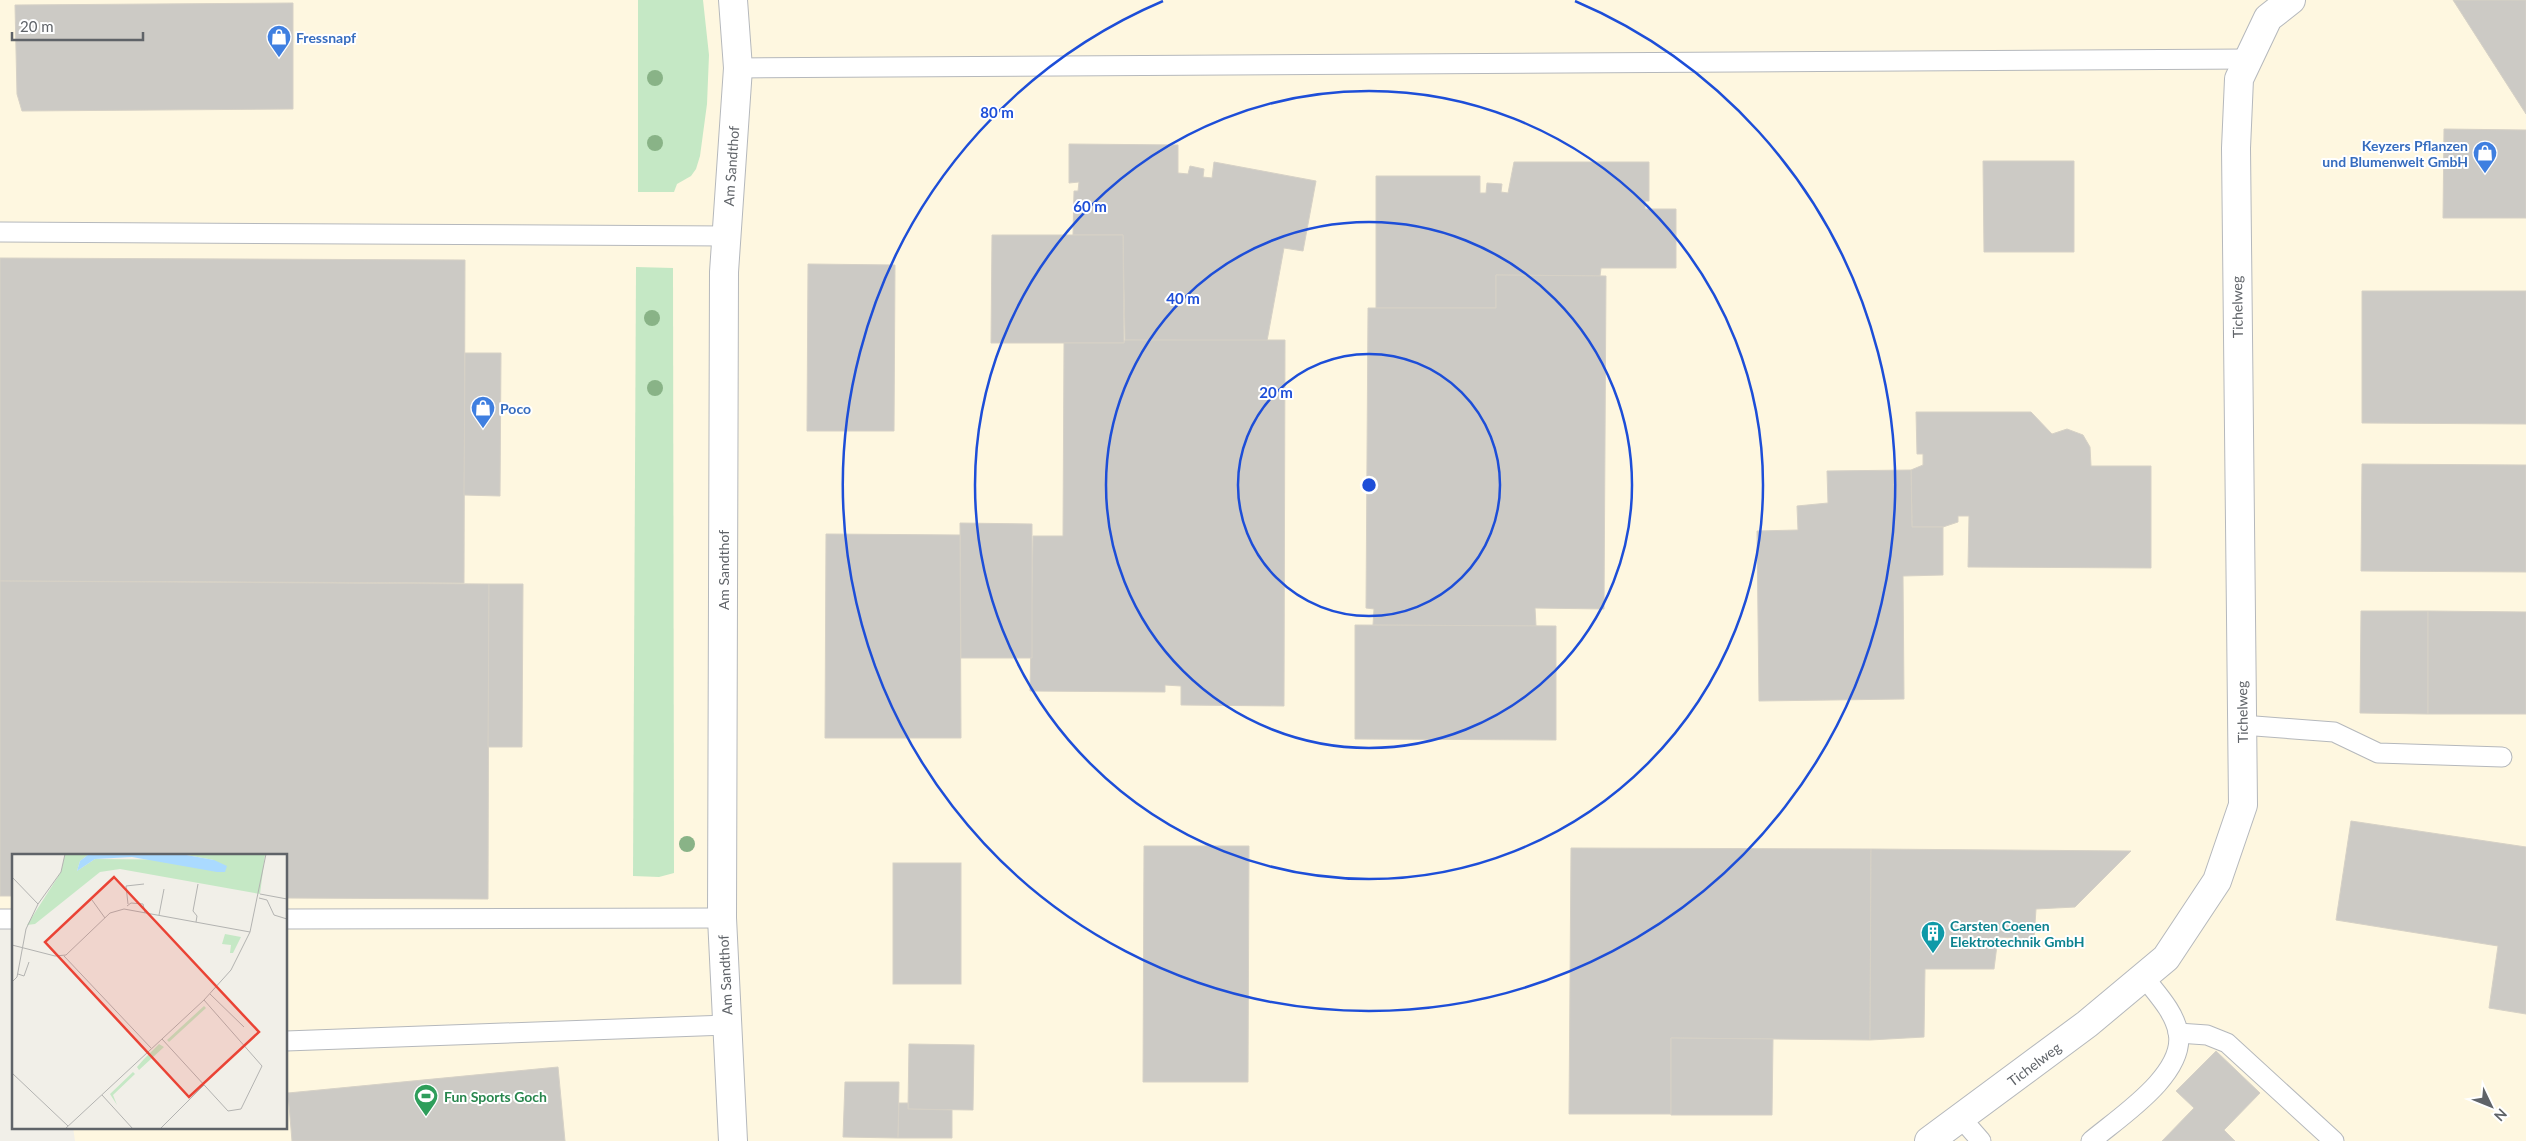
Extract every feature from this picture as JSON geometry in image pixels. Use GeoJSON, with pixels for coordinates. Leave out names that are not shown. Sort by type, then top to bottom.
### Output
{"type":"FeatureCollection","features":[{"type":"Feature","properties":{"kind":"street","name":"Am Sandthof"},"geometry":{"type":"LineString","coordinates":[[733,0],[738,68],[724,272],[722,918],[733,1141]]}},
{"type":"Feature","properties":{"kind":"street","name":"Tichelweg"},"geometry":{"type":"LineString","coordinates":[[1929,1141],[2087,1024],[2166,958],[2217,880],[2243,804],[2236,148],[2239,80],[2268,18],[2291,0]]}},
{"type":"Feature","properties":{"kind":"lane"},"geometry":{"type":"LineString","coordinates":[[738,68],[2249,59]]}},
{"type":"Feature","properties":{"kind":"lane"},"geometry":{"type":"LineString","coordinates":[[0,232],[727,236]]}},
{"type":"Feature","properties":{"kind":"lane"},"geometry":{"type":"LineString","coordinates":[[2242,725],[2334,732],[2378,753],[2502,758]]}},
{"type":"Feature","properties":{"kind":"lane"},"geometry":{"type":"LineString","coordinates":[[288,919],[722,918]]}},
{"type":"Feature","properties":{"kind":"lane"},"geometry":{"type":"LineString","coordinates":[[2091,1141],[2152,1090],[2166,1073],[2177,1054],[2178,1033],[2168,1008],[2144,977]]}},
{"type":"Feature","properties":{"kind":"lane"},"geometry":{"type":"LineString","coordinates":[[288,1041],[727,1025]]}},
{"type":"Feature","properties":{"kind":"lane"},"geometry":{"type":"LineString","coordinates":[[2178,1033],[2207,1035],[2227,1043],[2334,1141]]}},
{"type":"Feature","properties":{"kind":"lane"},"geometry":{"type":"LineString","coordinates":[[1961,1118],[1981,1141]]}},
{"type":"Feature","properties":{"kind":"shaded area"},"geometry":{"type":"Polygon","coordinates":[[[0,0],[2526,0],[2526,1141],[75,1141],[73,1128],[288,1128],[288,854],[12,854],[12,921],[0,922],[0,0]]]}},
{"type":"Feature","properties":{"kind":"green space"},"geometry":{"type":"Polygon","coordinates":[[[638,0],[703,0],[709,55],[707,104],[700,156],[696,169],[691,176],[677,184],[674,192],[638,192],[638,0]]]}},
{"type":"Feature","properties":{"kind":"green space"},"geometry":{"type":"Polygon","coordinates":[[[636,267],[673,268],[674,873],[659,877],[633,876],[636,267]]]}},
{"type":"Feature","properties":{"kind":"building"},"geometry":{"type":"Polygon","coordinates":[[[2453,0],[2526,0],[2526,114],[2453,0]]]}},
{"type":"Feature","properties":{"kind":"building"},"geometry":{"type":"Polygon","coordinates":[[[293,3],[293,109],[22,111],[17,94],[15,5],[293,3]]]}},
{"type":"Feature","properties":{"kind":"building","name":"Keyzers Pflanzen und Blumenwelt GmbH"},"geometry":{"type":"Polygon","coordinates":[[[2444,129],[2526,130],[2526,218],[2443,218],[2444,129]]]}},
{"type":"Feature","properties":{"kind":"building"},"geometry":{"type":"Polygon","coordinates":[[[1069,144],[1178,145],[1178,173],[1188,174],[1190,166],[1204,169],[1203,177],[1212,178],[1214,162],[1316,181],[1303,251],[1284,248],[1267,341],[1125,340],[1123,235],[1073,235],[1074,191],[1078,191],[1079,182],[1069,183],[1069,144]]]}},
{"type":"Feature","properties":{"kind":"building"},"geometry":{"type":"Polygon","coordinates":[[[1983,161],[2074,161],[2074,252],[1984,252],[1983,161]]]}},
{"type":"Feature","properties":{"kind":"building"},"geometry":{"type":"Polygon","coordinates":[[[1514,162],[1649,162],[1649,201],[1645,201],[1645,209],[1676,209],[1676,268],[1601,268],[1600,276],[1496,275],[1496,308],[1376,308],[1376,176],[1480,176],[1480,193],[1486,193],[1487,183],[1502,184],[1501,192],[1508,193],[1514,162]]]}},
{"type":"Feature","properties":{"kind":"building"},"geometry":{"type":"Polygon","coordinates":[[[992,235],[1123,235],[1124,343],[991,343],[992,235]]]}},
{"type":"Feature","properties":{"kind":"building"},"geometry":{"type":"Polygon","coordinates":[[[0,258],[465,260],[464,583],[0,581],[0,258]]]}},
{"type":"Feature","properties":{"kind":"building"},"geometry":{"type":"Polygon","coordinates":[[[808,264],[895,265],[894,431],[807,431],[808,264]]]}},
{"type":"Feature","properties":{"kind":"building"},"geometry":{"type":"Polygon","coordinates":[[[1496,275],[1606,276],[1604,609],[1535,608],[1536,626],[1373,625],[1374,609],[1366,608],[1368,308],[1496,308],[1496,275]]]}},
{"type":"Feature","properties":{"kind":"building"},"geometry":{"type":"Polygon","coordinates":[[[2362,291],[2526,291],[2526,424],[2362,423],[2362,291]]]}},
{"type":"Feature","properties":{"kind":"building"},"geometry":{"type":"Polygon","coordinates":[[[1125,340],[1285,340],[1284,706],[1181,705],[1181,686],[1165,685],[1165,692],[1030,691],[1033,536],[1063,536],[1064,343],[1124,343],[1125,340]]]}},
{"type":"Feature","properties":{"kind":"building"},"geometry":{"type":"Polygon","coordinates":[[[465,353],[501,353],[500,496],[464,495],[465,353]]]}},
{"type":"Feature","properties":{"kind":"building"},"geometry":{"type":"Polygon","coordinates":[[[1916,412],[2031,412],[2052,434],[2067,429],[2083,435],[2090,447],[2091,466],[2151,466],[2151,568],[1968,567],[1969,516],[1958,516],[1958,522],[1943,527],[1912,527],[1911,470],[1923,465],[1923,454],[1917,454],[1916,412]]]}},
{"type":"Feature","properties":{"kind":"building"},"geometry":{"type":"Polygon","coordinates":[[[2362,464],[2526,465],[2526,572],[2361,571],[2362,464]]]}},
{"type":"Feature","properties":{"kind":"building"},"geometry":{"type":"Polygon","coordinates":[[[1911,470],[1912,527],[1943,527],[1943,575],[1903,576],[1904,699],[1759,701],[1757,531],[1798,530],[1797,506],[1828,503],[1827,471],[1911,470]]]}},
{"type":"Feature","properties":{"kind":"building"},"geometry":{"type":"Polygon","coordinates":[[[960,523],[1032,524],[1032,658],[961,658],[960,523]]]}},
{"type":"Feature","properties":{"kind":"building"},"geometry":{"type":"Polygon","coordinates":[[[826,534],[960,535],[961,738],[825,738],[826,534]]]}},
{"type":"Feature","properties":{"kind":"building"},"geometry":{"type":"Polygon","coordinates":[[[0,581],[489,584],[488,899],[288,898],[288,854],[12,854],[12,896],[0,896],[0,581]]]}},
{"type":"Feature","properties":{"kind":"building"},"geometry":{"type":"Polygon","coordinates":[[[489,584],[523,584],[522,747],[488,747],[489,584]]]}},
{"type":"Feature","properties":{"kind":"building"},"geometry":{"type":"Polygon","coordinates":[[[2361,611],[2428,611],[2428,714],[2360,713],[2361,611]]]}},
{"type":"Feature","properties":{"kind":"building"},"geometry":{"type":"Polygon","coordinates":[[[2428,611],[2526,612],[2526,714],[2428,714],[2428,611]]]}},
{"type":"Feature","properties":{"kind":"building"},"geometry":{"type":"Polygon","coordinates":[[[1355,625],[1556,626],[1556,740],[1355,739],[1355,625]]]}},
{"type":"Feature","properties":{"kind":"building"},"geometry":{"type":"Polygon","coordinates":[[[2351,821],[2526,847],[2526,1014],[2489,1008],[2498,946],[2336,920],[2351,821]]]}},
{"type":"Feature","properties":{"kind":"building"},"geometry":{"type":"Polygon","coordinates":[[[1144,846],[1249,846],[1248,1082],[1143,1082],[1144,846]]]}},
{"type":"Feature","properties":{"kind":"building"},"geometry":{"type":"Polygon","coordinates":[[[1571,848],[1871,849],[1870,1040],[1671,1038],[1671,1114],[1569,1114],[1571,848]]]}},
{"type":"Feature","properties":{"kind":"building","name":"Carsten Coenen Elektrotechnik GmbH"},"geometry":{"type":"Polygon","coordinates":[[[1871,849],[2131,851],[2075,907],[2036,909],[2034,939],[1998,937],[1994,969],[1925,969],[1924,1037],[1870,1040],[1871,849]]]}},
{"type":"Feature","properties":{"kind":"building"},"geometry":{"type":"Polygon","coordinates":[[[893,863],[961,863],[961,984],[893,984],[893,863]]]}},
{"type":"Feature","properties":{"kind":"building"},"geometry":{"type":"Polygon","coordinates":[[[1671,1038],[1773,1039],[1772,1115],[1671,1115],[1671,1038]]]}},
{"type":"Feature","properties":{"kind":"building"},"geometry":{"type":"Polygon","coordinates":[[[909,1044],[974,1045],[973,1110],[908,1109],[909,1044]]]}},
{"type":"Feature","properties":{"kind":"building"},"geometry":{"type":"Polygon","coordinates":[[[2216,1051],[2260,1093],[2224,1130],[2235,1141],[2162,1141],[2194,1108],[2176,1091],[2216,1051]]]}},
{"type":"Feature","properties":{"kind":"building","name":"Fun Sports Goch"},"geometry":{"type":"Polygon","coordinates":[[[558,1067],[565,1141],[292,1141],[288,1093],[558,1067]]]}},
{"type":"Feature","properties":{"kind":"building"},"geometry":{"type":"Polygon","coordinates":[[[845,1082],[899,1082],[898,1138],[843,1137],[845,1082]]]}},
{"type":"Feature","properties":{"kind":"building"},"geometry":{"type":"Polygon","coordinates":[[[899,1103],[908,1103],[908,1109],[952,1110],[952,1138],[898,1138],[899,1103]]]}},
{"type":"Feature","properties":{"kind":"place","name":"Fressnapf"},"geometry":{"type":"Point","coordinates":[279,58]}},
{"type":"Feature","properties":{"kind":"place","name":"Keyzers Pflanzen und Blumenwelt GmbH"},"geometry":{"type":"Point","coordinates":[2485,174]}},
{"type":"Feature","properties":{"kind":"place","name":"Poco"},"geometry":{"type":"Point","coordinates":[483,429]}},
{"type":"Feature","properties":{"kind":"place","name":"Carsten Coenen Elektrotechnik GmbH"},"geometry":{"type":"Point","coordinates":[1933,954]}},
{"type":"Feature","properties":{"kind":"place","name":"Fun Sports Goch"},"geometry":{"type":"Point","coordinates":[426,1117]}}]}
